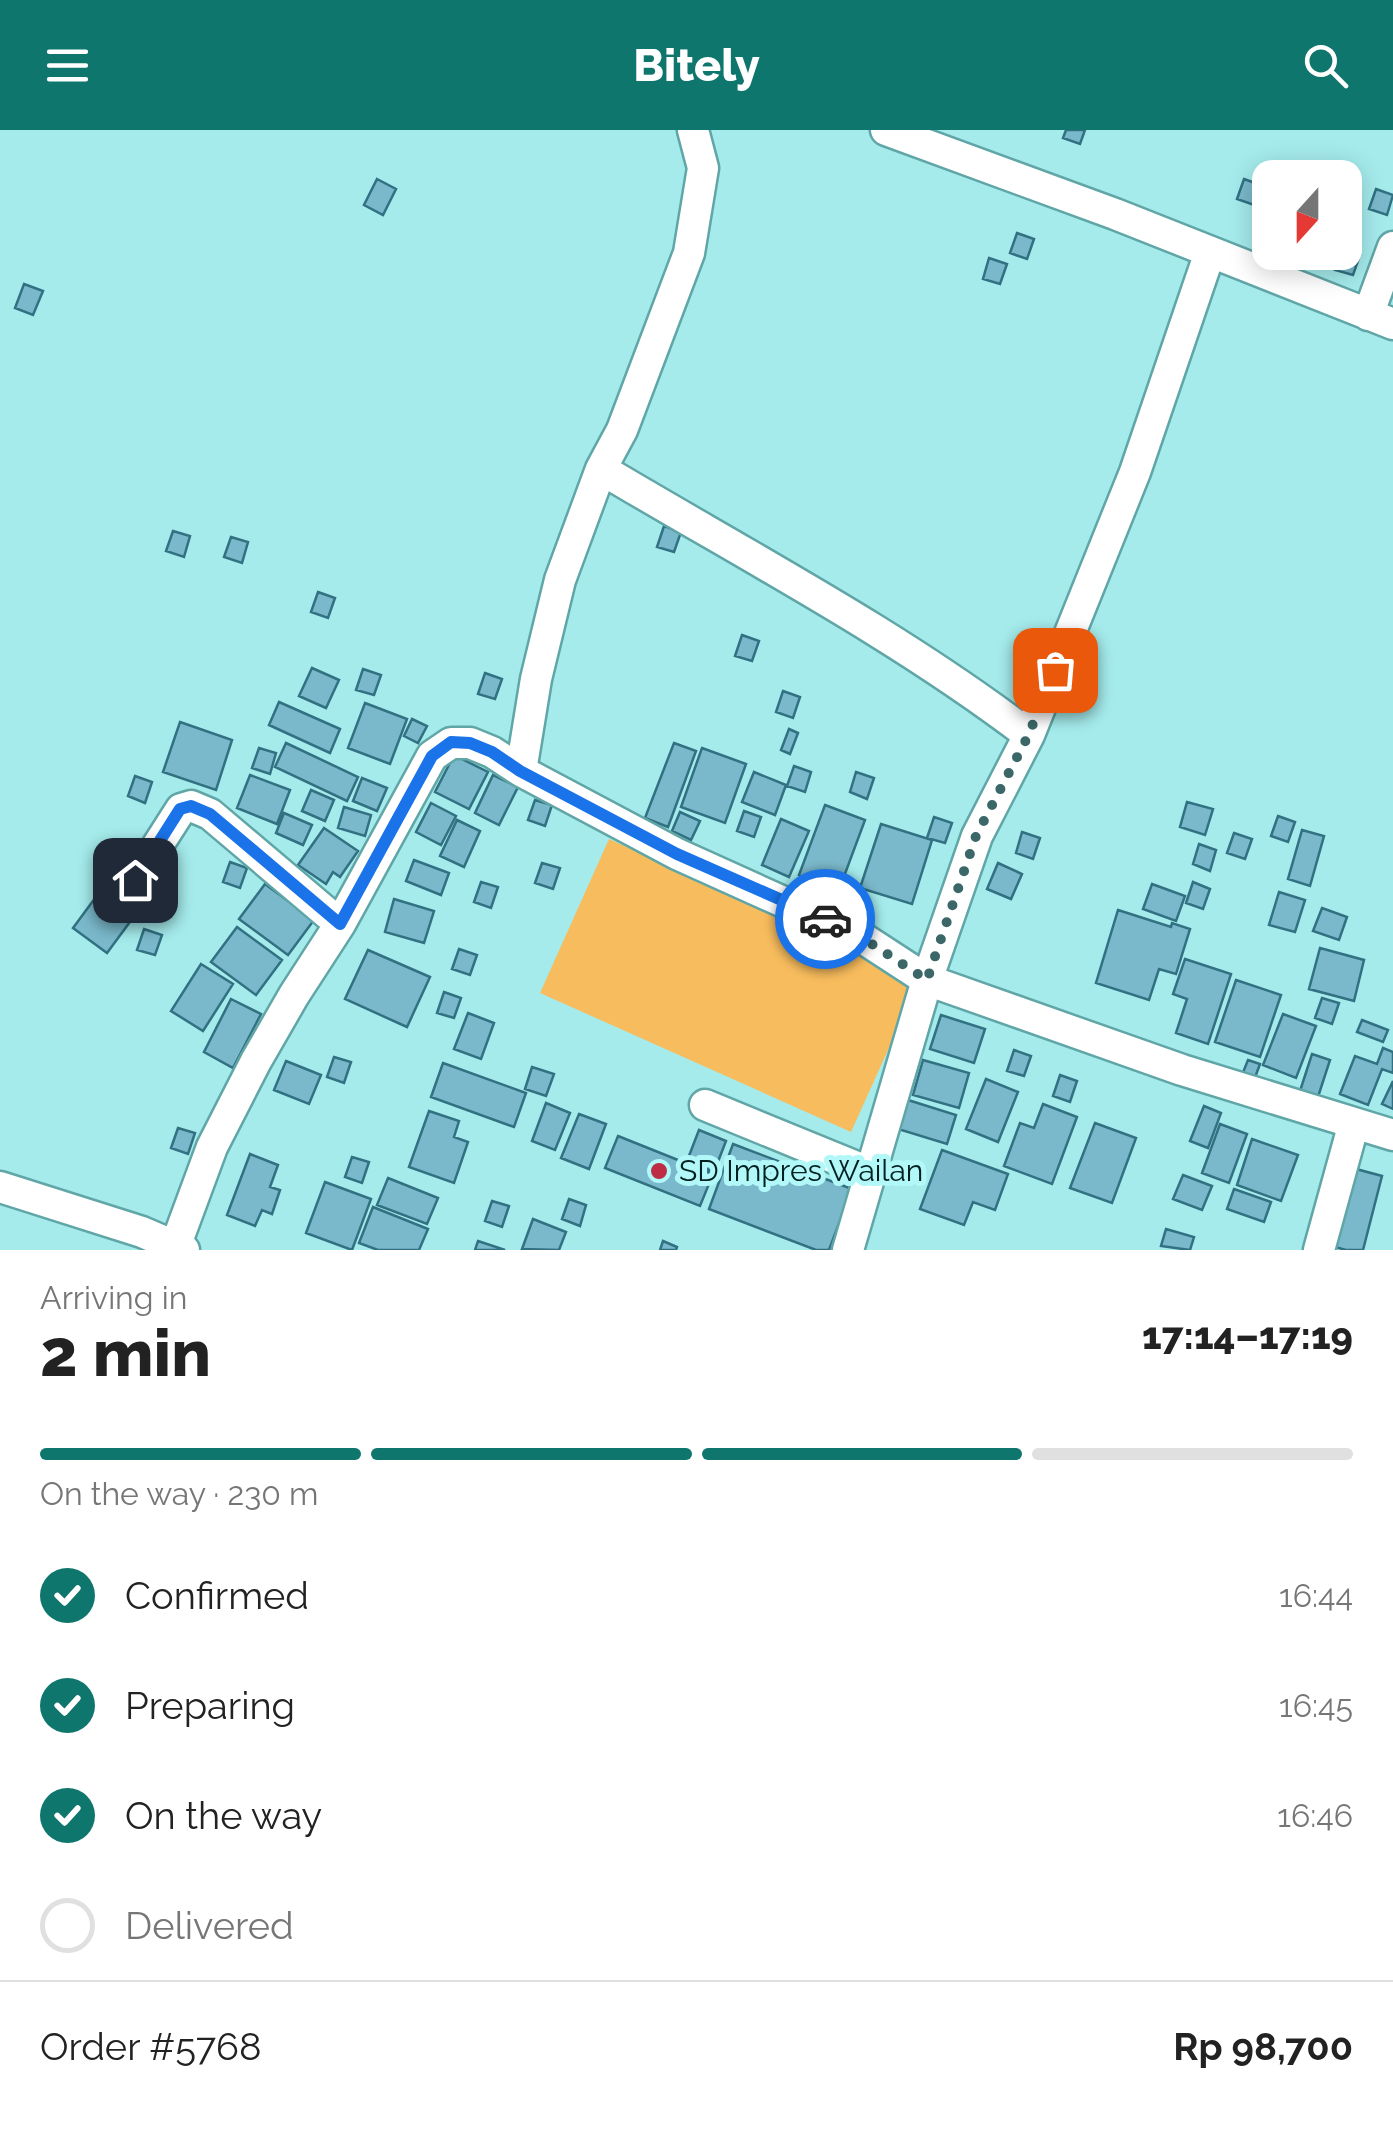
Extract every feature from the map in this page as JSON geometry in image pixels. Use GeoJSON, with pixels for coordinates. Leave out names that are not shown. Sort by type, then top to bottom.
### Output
{"type":"FeatureCollection","features":[{"type":"Feature","properties":{"kind":"street"},"geometry":{"type":"LineString","coordinates":[[520,771],[536,679],[560,580],[689,253],[703,168],[693,130]]}},
{"type":"Feature","properties":{"kind":"street"},"geometry":{"type":"LineString","coordinates":[[886,130],[1380,320],[1393,247]]}},
{"type":"Feature","properties":{"kind":"street"},"geometry":{"type":"LineString","coordinates":[[848,1250],[927,980],[976,836],[1028,736],[1135,472],[1210,252]]}},
{"type":"Feature","properties":{"kind":"street"},"geometry":{"type":"LineString","coordinates":[[601,469],[818,596],[993,708],[1028,736]]}},
{"type":"Feature","properties":{"kind":"street"},"geometry":{"type":"LineString","coordinates":[[0,1187],[140,1241],[180,1248],[212,1146],[432,756],[451,742],[470,743],[492,752],[520,771],[677,854],[861,937],[927,980],[1182,1070],[1393,1136]]}},
{"type":"Feature","properties":{"kind":"street"},"geometry":{"type":"LineString","coordinates":[[135,880],[180,809],[191,806],[210,814],[340,924]]}},
{"type":"Feature","properties":{"kind":"street"},"geometry":{"type":"LineString","coordinates":[[704,1105],[871,1173]]}},
{"type":"Feature","properties":{"kind":"street"},"geometry":{"type":"LineString","coordinates":[[1319,1250],[1354,1123]]}},
{"type":"Feature","properties":{"kind":"shaded area"},"geometry":{"type":"Polygon","coordinates":[[[609,839],[920,979],[851,1132],[540,993],[609,839]]]}},
{"type":"Feature","properties":{"kind":"building"},"geometry":{"type":"Polygon","coordinates":[[[1066,130],[1085,130],[1080,144],[1063,138],[1066,130]]]}},
{"type":"Feature","properties":{"kind":"building"},"geometry":{"type":"Polygon","coordinates":[[[377,179],[396,189],[383,215],[364,205],[377,179]]]}},
{"type":"Feature","properties":{"kind":"building"},"geometry":{"type":"Polygon","coordinates":[[[1244,179],[1252,182],[1252,204],[1237,199],[1244,179]]]}},
{"type":"Feature","properties":{"kind":"building"},"geometry":{"type":"Polygon","coordinates":[[[1376,189],[1393,195],[1387,215],[1369,209],[1376,189]]]}},
{"type":"Feature","properties":{"kind":"building"},"geometry":{"type":"Polygon","coordinates":[[[1017,233],[1034,239],[1027,259],[1010,253],[1017,233]]]}},
{"type":"Feature","properties":{"kind":"building"},"geometry":{"type":"Polygon","coordinates":[[[989,258],[1007,264],[1000,284],[983,279],[989,258]]]}},
{"type":"Feature","properties":{"kind":"building"},"geometry":{"type":"Polygon","coordinates":[[[24,284],[43,291],[33,315],[15,308],[24,284]]]}},
{"type":"Feature","properties":{"kind":"building"},"geometry":{"type":"Polygon","coordinates":[[[664,526],[681,532],[674,552],[657,547],[664,526]]]}},
{"type":"Feature","properties":{"kind":"building"},"geometry":{"type":"Polygon","coordinates":[[[173,531],[190,536],[184,557],[166,551],[173,531]]]}},
{"type":"Feature","properties":{"kind":"building"},"geometry":{"type":"Polygon","coordinates":[[[231,537],[248,542],[242,563],[224,557],[231,537]]]}},
{"type":"Feature","properties":{"kind":"building"},"geometry":{"type":"Polygon","coordinates":[[[318,592],[335,598],[328,618],[311,612],[318,592]]]}},
{"type":"Feature","properties":{"kind":"building"},"geometry":{"type":"Polygon","coordinates":[[[742,635],[759,641],[752,661],[735,656],[742,635]]]}},
{"type":"Feature","properties":{"kind":"building"},"geometry":{"type":"Polygon","coordinates":[[[312,668],[339,680],[326,708],[299,696],[312,668]]]}},
{"type":"Feature","properties":{"kind":"building"},"geometry":{"type":"Polygon","coordinates":[[[363,669],[381,675],[374,695],[356,690],[363,669]]]}},
{"type":"Feature","properties":{"kind":"building"},"geometry":{"type":"Polygon","coordinates":[[[485,673],[502,679],[495,699],[478,694],[485,673]]]}},
{"type":"Feature","properties":{"kind":"building"},"geometry":{"type":"Polygon","coordinates":[[[783,691],[800,697],[793,718],[776,712],[783,691]]]}},
{"type":"Feature","properties":{"kind":"building"},"geometry":{"type":"Polygon","coordinates":[[[279,702],[340,729],[330,753],[269,725],[279,702]]]}},
{"type":"Feature","properties":{"kind":"building"},"geometry":{"type":"Polygon","coordinates":[[[365,703],[407,719],[390,764],[348,748],[365,703]]]}},
{"type":"Feature","properties":{"kind":"building"},"geometry":{"type":"Polygon","coordinates":[[[412,719],[427,726],[418,743],[404,736],[412,719]]]}},
{"type":"Feature","properties":{"kind":"building"},"geometry":{"type":"Polygon","coordinates":[[[180,722],[232,740],[216,790],[163,772],[180,722]]]}},
{"type":"Feature","properties":{"kind":"building"},"geometry":{"type":"Polygon","coordinates":[[[789,729],[798,733],[790,754],[781,750],[789,729]]]}},
{"type":"Feature","properties":{"kind":"building"},"geometry":{"type":"Polygon","coordinates":[[[286,743],[358,777],[347,801],[275,767],[286,743]]]}},
{"type":"Feature","properties":{"kind":"building"},"geometry":{"type":"Polygon","coordinates":[[[674,743],[696,751],[668,827],[645,818],[674,743]]]}},
{"type":"Feature","properties":{"kind":"building"},"geometry":{"type":"Polygon","coordinates":[[[259,748],[276,753],[270,774],[252,768],[259,748]]]}},
{"type":"Feature","properties":{"kind":"building"},"geometry":{"type":"Polygon","coordinates":[[[702,748],[746,764],[725,823],[681,807],[702,748]]]}},
{"type":"Feature","properties":{"kind":"building"},"geometry":{"type":"Polygon","coordinates":[[[454,755],[488,772],[469,809],[435,792],[454,755]]]}},
{"type":"Feature","properties":{"kind":"building"},"geometry":{"type":"Polygon","coordinates":[[[794,766],[811,772],[805,792],[787,786],[794,766]]]}},
{"type":"Feature","properties":{"kind":"building"},"geometry":{"type":"Polygon","coordinates":[[[754,772],[786,785],[775,815],[742,802],[754,772]]]}},
{"type":"Feature","properties":{"kind":"building"},"geometry":{"type":"Polygon","coordinates":[[[856,772],[874,778],[867,799],[850,792],[856,772]]]}},
{"type":"Feature","properties":{"kind":"building"},"geometry":{"type":"Polygon","coordinates":[[[250,775],[290,790],[277,824],[237,808],[250,775]]]}},
{"type":"Feature","properties":{"kind":"building"},"geometry":{"type":"Polygon","coordinates":[[[493,775],[518,787],[499,825],[475,813],[493,775]]]}},
{"type":"Feature","properties":{"kind":"building"},"geometry":{"type":"Polygon","coordinates":[[[135,776],[152,782],[145,803],[128,796],[135,776]]]}},
{"type":"Feature","properties":{"kind":"building"},"geometry":{"type":"Polygon","coordinates":[[[362,778],[387,788],[377,811],[353,801],[362,778]]]}},
{"type":"Feature","properties":{"kind":"building"},"geometry":{"type":"Polygon","coordinates":[[[311,790],[334,800],[325,821],[302,811],[311,790]]]}},
{"type":"Feature","properties":{"kind":"building"},"geometry":{"type":"Polygon","coordinates":[[[535,800],[552,805],[545,826],[528,820],[535,800]]]}},
{"type":"Feature","properties":{"kind":"building"},"geometry":{"type":"Polygon","coordinates":[[[1187,802],[1213,809],[1205,835],[1180,827],[1187,802]]]}},
{"type":"Feature","properties":{"kind":"building"},"geometry":{"type":"Polygon","coordinates":[[[431,803],[456,816],[441,845],[416,832],[431,803]]]}},
{"type":"Feature","properties":{"kind":"building"},"geometry":{"type":"Polygon","coordinates":[[[825,805],[865,820],[839,890],[799,875],[825,805]]]}},
{"type":"Feature","properties":{"kind":"building"},"geometry":{"type":"Polygon","coordinates":[[[344,807],[371,815],[365,836],[338,828],[344,807]]]}},
{"type":"Feature","properties":{"kind":"building"},"geometry":{"type":"Polygon","coordinates":[[[744,811],[761,817],[754,837],[737,831],[744,811]]]}},
{"type":"Feature","properties":{"kind":"building"},"geometry":{"type":"Polygon","coordinates":[[[680,812],[700,821],[691,840],[672,831],[680,812]]]}},
{"type":"Feature","properties":{"kind":"building"},"geometry":{"type":"Polygon","coordinates":[[[284,813],[312,825],[303,845],[276,833],[284,813]]]}},
{"type":"Feature","properties":{"kind":"building"},"geometry":{"type":"Polygon","coordinates":[[[1278,816],[1295,822],[1288,842],[1271,836],[1278,816]]]}},
{"type":"Feature","properties":{"kind":"building"},"geometry":{"type":"Polygon","coordinates":[[[934,817],[952,823],[945,843],[927,838],[934,817]]]}},
{"type":"Feature","properties":{"kind":"building"},"geometry":{"type":"Polygon","coordinates":[[[781,819],[809,831],[789,877],[762,865],[781,819]]]}},
{"type":"Feature","properties":{"kind":"building"},"geometry":{"type":"Polygon","coordinates":[[[457,820],[480,831],[464,867],[440,856],[457,820]]]}},
{"type":"Feature","properties":{"kind":"building"},"geometry":{"type":"Polygon","coordinates":[[[881,824],[932,840],[912,904],[860,888],[881,824]]]}},
{"type":"Feature","properties":{"kind":"building"},"geometry":{"type":"Polygon","coordinates":[[[324,828],[358,851],[340,877],[333,872],[326,884],[298,865],[324,828]]]}},
{"type":"Feature","properties":{"kind":"building"},"geometry":{"type":"Polygon","coordinates":[[[1302,830],[1324,836],[1310,886],[1288,879],[1302,830]]]}},
{"type":"Feature","properties":{"kind":"building"},"geometry":{"type":"Polygon","coordinates":[[[1022,832],[1040,838],[1033,859],[1016,853],[1022,832]]]}},
{"type":"Feature","properties":{"kind":"building"},"geometry":{"type":"Polygon","coordinates":[[[1234,833],[1252,839],[1245,859],[1227,853],[1234,833]]]}},
{"type":"Feature","properties":{"kind":"building"},"geometry":{"type":"Polygon","coordinates":[[[1199,844],[1216,850],[1210,871],[1193,864],[1199,844]]]}},
{"type":"Feature","properties":{"kind":"building"},"geometry":{"type":"Polygon","coordinates":[[[414,860],[449,873],[441,895],[406,881],[414,860]]]}},
{"type":"Feature","properties":{"kind":"building"},"geometry":{"type":"Polygon","coordinates":[[[230,862],[247,868],[240,888],[223,882],[230,862]]]}},
{"type":"Feature","properties":{"kind":"building"},"geometry":{"type":"Polygon","coordinates":[[[542,863],[560,868],[553,889],[535,883],[542,863]]]}},
{"type":"Feature","properties":{"kind":"building"},"geometry":{"type":"Polygon","coordinates":[[[998,863],[1022,874],[1011,899],[987,889],[998,863]]]}},
{"type":"Feature","properties":{"kind":"building"},"geometry":{"type":"Polygon","coordinates":[[[481,882],[498,887],[491,908],[474,902],[481,882]]]}},
{"type":"Feature","properties":{"kind":"building"},"geometry":{"type":"Polygon","coordinates":[[[1193,882],[1210,889],[1203,909],[1186,903],[1193,882]]]}},
{"type":"Feature","properties":{"kind":"building"},"geometry":{"type":"Polygon","coordinates":[[[265,884],[314,920],[288,955],[239,919],[265,884]]]}},
{"type":"Feature","properties":{"kind":"building"},"geometry":{"type":"Polygon","coordinates":[[[1152,884],[1185,896],[1176,921],[1143,909],[1152,884]]]}},
{"type":"Feature","properties":{"kind":"building"},"geometry":{"type":"Polygon","coordinates":[[[104,886],[138,911],[107,953],[73,928],[104,886]]]}},
{"type":"Feature","properties":{"kind":"building"},"geometry":{"type":"Polygon","coordinates":[[[1279,892],[1305,900],[1295,932],[1269,925],[1279,892]]]}},
{"type":"Feature","properties":{"kind":"building"},"geometry":{"type":"Polygon","coordinates":[[[394,899],[434,911],[424,943],[385,932],[394,899]]]}},
{"type":"Feature","properties":{"kind":"building"},"geometry":{"type":"Polygon","coordinates":[[[1322,908],[1347,917],[1339,940],[1313,931],[1322,908]]]}},
{"type":"Feature","properties":{"kind":"building"},"geometry":{"type":"Polygon","coordinates":[[[1118,910],[1190,929],[1176,974],[1159,969],[1149,1000],[1096,983],[1118,910]]]}},
{"type":"Feature","properties":{"kind":"building"},"geometry":{"type":"Polygon","coordinates":[[[237,927],[282,960],[256,995],[211,962],[237,927]]]}},
{"type":"Feature","properties":{"kind":"building"},"geometry":{"type":"Polygon","coordinates":[[[144,929],[162,935],[155,955],[137,950],[144,929]]]}},
{"type":"Feature","properties":{"kind":"building"},"geometry":{"type":"Polygon","coordinates":[[[1320,948],[1364,960],[1354,1001],[1309,989],[1320,948]]]}},
{"type":"Feature","properties":{"kind":"building"},"geometry":{"type":"Polygon","coordinates":[[[459,949],[477,955],[470,975],[452,969],[459,949]]]}},
{"type":"Feature","properties":{"kind":"building"},"geometry":{"type":"Polygon","coordinates":[[[368,950],[430,977],[407,1027],[345,999],[368,950]]]}},
{"type":"Feature","properties":{"kind":"building"},"geometry":{"type":"Polygon","coordinates":[[[1185,959],[1231,974],[1208,1044],[1176,1033],[1187,999],[1173,994],[1185,959]]]}},
{"type":"Feature","properties":{"kind":"building"},"geometry":{"type":"Polygon","coordinates":[[[201,964],[233,984],[203,1031],[171,1011],[201,964]]]}},
{"type":"Feature","properties":{"kind":"building"},"geometry":{"type":"Polygon","coordinates":[[[1236,980],[1281,995],[1260,1057],[1215,1042],[1236,980]]]}},
{"type":"Feature","properties":{"kind":"building"},"geometry":{"type":"Polygon","coordinates":[[[444,992],[461,998],[454,1018],[437,1013],[444,992]]]}},
{"type":"Feature","properties":{"kind":"building"},"geometry":{"type":"Polygon","coordinates":[[[1322,998],[1339,1003],[1332,1024],[1315,1018],[1322,998]]]}},
{"type":"Feature","properties":{"kind":"building"},"geometry":{"type":"Polygon","coordinates":[[[231,999],[261,1014],[233,1068],[204,1052],[231,999]]]}},
{"type":"Feature","properties":{"kind":"building"},"geometry":{"type":"Polygon","coordinates":[[[468,1013],[494,1023],[481,1059],[454,1049],[468,1013]]]}},
{"type":"Feature","properties":{"kind":"building"},"geometry":{"type":"Polygon","coordinates":[[[1283,1014],[1316,1026],[1296,1078],[1263,1065],[1283,1014]]]}},
{"type":"Feature","properties":{"kind":"building"},"geometry":{"type":"Polygon","coordinates":[[[941,1015],[985,1029],[974,1063],[930,1049],[941,1015]]]}},
{"type":"Feature","properties":{"kind":"building"},"geometry":{"type":"Polygon","coordinates":[[[1362,1020],[1388,1030],[1383,1042],[1357,1032],[1362,1020]]]}},
{"type":"Feature","properties":{"kind":"building"},"geometry":{"type":"Polygon","coordinates":[[[1383,1048],[1393,1052],[1393,1073],[1382,1069],[1368,1105],[1340,1094],[1355,1056],[1377,1064],[1383,1048]]]}},
{"type":"Feature","properties":{"kind":"building"},"geometry":{"type":"Polygon","coordinates":[[[1014,1050],[1031,1056],[1024,1076],[1007,1071],[1014,1050]]]}},
{"type":"Feature","properties":{"kind":"building"},"geometry":{"type":"Polygon","coordinates":[[[1312,1054],[1330,1060],[1318,1097],[1300,1091],[1312,1054]]]}},
{"type":"Feature","properties":{"kind":"building"},"geometry":{"type":"Polygon","coordinates":[[[334,1057],[351,1062],[344,1083],[327,1077],[334,1057]]]}},
{"type":"Feature","properties":{"kind":"building"},"geometry":{"type":"Polygon","coordinates":[[[923,1060],[969,1073],[959,1108],[913,1095],[923,1060]]]}},
{"type":"Feature","properties":{"kind":"building"},"geometry":{"type":"Polygon","coordinates":[[[1248,1060],[1260,1064],[1254,1080],[1242,1075],[1248,1060]]]}},
{"type":"Feature","properties":{"kind":"building"},"geometry":{"type":"Polygon","coordinates":[[[286,1061],[321,1075],[309,1104],[274,1090],[286,1061]]]}},
{"type":"Feature","properties":{"kind":"building"},"geometry":{"type":"Polygon","coordinates":[[[443,1063],[526,1093],[514,1127],[431,1097],[443,1063]]]}},
{"type":"Feature","properties":{"kind":"building"},"geometry":{"type":"Polygon","coordinates":[[[532,1067],[554,1074],[546,1096],[525,1089],[532,1067]]]}},
{"type":"Feature","properties":{"kind":"building"},"geometry":{"type":"Polygon","coordinates":[[[1060,1075],[1077,1081],[1070,1102],[1053,1096],[1060,1075]]]}},
{"type":"Feature","properties":{"kind":"building"},"geometry":{"type":"Polygon","coordinates":[[[986,1079],[1018,1092],[998,1142],[966,1129],[986,1079]]]}},
{"type":"Feature","properties":{"kind":"building"},"geometry":{"type":"Polygon","coordinates":[[[1393,1081],[1393,1109],[1382,1104],[1393,1081]]]}},
{"type":"Feature","properties":{"kind":"building"},"geometry":{"type":"Polygon","coordinates":[[[908,1100],[956,1115],[947,1144],[898,1129],[908,1100]]]}},
{"type":"Feature","properties":{"kind":"building"},"geometry":{"type":"Polygon","coordinates":[[[546,1103],[570,1113],[555,1150],[532,1141],[546,1103]]]}},
{"type":"Feature","properties":{"kind":"building"},"geometry":{"type":"Polygon","coordinates":[[[1043,1104],[1077,1117],[1052,1184],[1004,1166],[1020,1123],[1034,1128],[1043,1104]]]}},
{"type":"Feature","properties":{"kind":"building"},"geometry":{"type":"Polygon","coordinates":[[[1204,1106],[1221,1113],[1208,1148],[1190,1141],[1204,1106]]]}},
{"type":"Feature","properties":{"kind":"building"},"geometry":{"type":"Polygon","coordinates":[[[429,1111],[459,1121],[454,1137],[468,1142],[454,1183],[409,1167],[429,1111]]]}},
{"type":"Feature","properties":{"kind":"building"},"geometry":{"type":"Polygon","coordinates":[[[579,1114],[606,1124],[589,1169],[561,1158],[579,1114]]]}},
{"type":"Feature","properties":{"kind":"building"},"geometry":{"type":"Polygon","coordinates":[[[1095,1123],[1136,1138],[1112,1203],[1070,1188],[1095,1123]]]}},
{"type":"Feature","properties":{"kind":"building"},"geometry":{"type":"Polygon","coordinates":[[[1220,1124],[1247,1134],[1229,1183],[1202,1173],[1220,1124]]]}},
{"type":"Feature","properties":{"kind":"building"},"geometry":{"type":"Polygon","coordinates":[[[178,1128],[195,1133],[188,1154],[171,1148],[178,1128]]]}},
{"type":"Feature","properties":{"kind":"building"},"geometry":{"type":"Polygon","coordinates":[[[699,1130],[726,1141],[714,1172],[687,1161],[699,1130]]]}},
{"type":"Feature","properties":{"kind":"building","name":"SD Impres Wailan"},"geometry":{"type":"Polygon","coordinates":[[[618,1136],[713,1174],[700,1206],[605,1168],[618,1136]]]}},
{"type":"Feature","properties":{"kind":"building"},"geometry":{"type":"Polygon","coordinates":[[[1252,1139],[1298,1155],[1281,1201],[1237,1185],[1252,1139]]]}},
{"type":"Feature","properties":{"kind":"building"},"geometry":{"type":"Polygon","coordinates":[[[733,1144],[852,1189],[829,1250],[816,1250],[709,1209],[733,1144]]]}},
{"type":"Feature","properties":{"kind":"building"},"geometry":{"type":"Polygon","coordinates":[[[942,1150],[1008,1174],[995,1210],[973,1202],[964,1225],[920,1209],[942,1150]]]}},
{"type":"Feature","properties":{"kind":"building"},"geometry":{"type":"Polygon","coordinates":[[[250,1154],[278,1165],[270,1187],[280,1190],[272,1214],[262,1210],[255,1226],[227,1215],[250,1154]]]}},
{"type":"Feature","properties":{"kind":"building"},"geometry":{"type":"Polygon","coordinates":[[[352,1157],[369,1162],[362,1183],[345,1177],[352,1157]]]}},
{"type":"Feature","properties":{"kind":"building"},"geometry":{"type":"Polygon","coordinates":[[[1345,1166],[1382,1176],[1363,1250],[1324,1244],[1345,1166]]]}},
{"type":"Feature","properties":{"kind":"building"},"geometry":{"type":"Polygon","coordinates":[[[1183,1175],[1212,1186],[1202,1210],[1173,1199],[1183,1175]]]}},
{"type":"Feature","properties":{"kind":"building"},"geometry":{"type":"Polygon","coordinates":[[[388,1178],[438,1198],[427,1224],[377,1205],[388,1178]]]}},
{"type":"Feature","properties":{"kind":"building"},"geometry":{"type":"Polygon","coordinates":[[[325,1182],[371,1199],[352,1250],[306,1233],[325,1182]]]}},
{"type":"Feature","properties":{"kind":"building"},"geometry":{"type":"Polygon","coordinates":[[[1234,1189],[1271,1202],[1264,1222],[1227,1209],[1234,1189]]]}},
{"type":"Feature","properties":{"kind":"building"},"geometry":{"type":"Polygon","coordinates":[[[569,1199],[586,1205],[580,1226],[562,1219],[569,1199]]]}},
{"type":"Feature","properties":{"kind":"building"},"geometry":{"type":"Polygon","coordinates":[[[492,1201],[509,1206],[502,1227],[485,1221],[492,1201]]]}},
{"type":"Feature","properties":{"kind":"building"},"geometry":{"type":"Polygon","coordinates":[[[373,1207],[428,1229],[419,1250],[378,1250],[359,1243],[373,1207]]]}},
{"type":"Feature","properties":{"kind":"building"},"geometry":{"type":"Polygon","coordinates":[[[533,1219],[566,1232],[559,1250],[522,1249],[533,1219]]]}},
{"type":"Feature","properties":{"kind":"building"},"geometry":{"type":"Polygon","coordinates":[[[1166,1229],[1194,1237],[1190,1250],[1161,1246],[1166,1229]]]}},
{"type":"Feature","properties":{"kind":"building"},"geometry":{"type":"Polygon","coordinates":[[[478,1241],[505,1250],[475,1250],[478,1241]]]}},
{"type":"Feature","properties":{"kind":"building"},"geometry":{"type":"Polygon","coordinates":[[[663,1241],[677,1247],[676,1250],[660,1250],[663,1241]]]}},
{"type":"Feature","properties":{"kind":"way so far"},"geometry":{"type":"LineString","coordinates":[[825,919],[861,937],[927,980],[976,836],[1028,736],[1055,670]]}},
{"type":"Feature","properties":{"kind":"place","name":"SD Impres Wailan"},"geometry":{"type":"Point","coordinates":[659,1171]}},
{"type":"Feature","properties":{"kind":"route"},"geometry":{"type":"LineString","coordinates":[[135,880],[180,809],[191,806],[210,814],[340,924],[432,756],[451,742],[470,743],[677,854],[825,919]]}}]}
